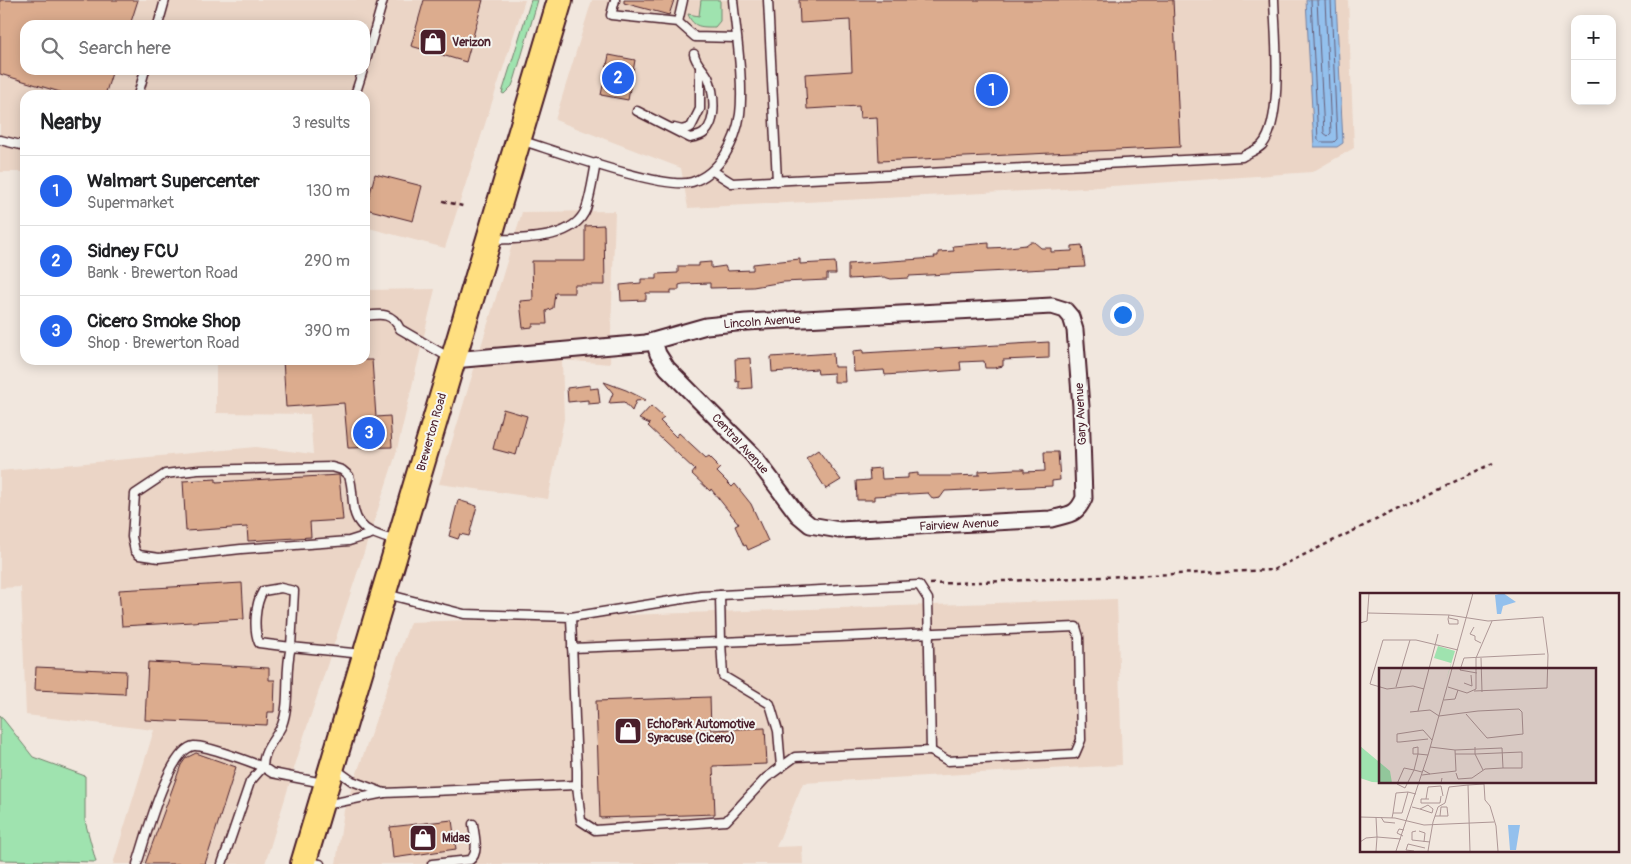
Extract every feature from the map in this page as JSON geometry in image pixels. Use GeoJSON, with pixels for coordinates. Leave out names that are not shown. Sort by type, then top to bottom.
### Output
{"type":"FeatureCollection","features":[{"type":"Feature","properties":{"kind":"main road","name":"Brewerton Road"},"geometry":{"type":"LineString","coordinates":[[309,863],[327,786],[560,0]]}},
{"type":"Feature","properties":{"kind":"street","name":"Lincoln Avenue"},"geometry":{"type":"LineString","coordinates":[[453,360],[530,355],[654,341],[706,326],[746,322],[1052,306],[1065,310],[1071,317]]}},
{"type":"Feature","properties":{"kind":"street","name":"Gary Avenue"},"geometry":{"type":"LineString","coordinates":[[1071,317],[1075,330],[1081,407],[1084,498],[1077,511]]}},
{"type":"Feature","properties":{"kind":"street","name":"Central Avenue"},"geometry":{"type":"LineString","coordinates":[[654,341],[658,354],[667,368],[753,455],[798,515],[810,525],[821,529],[839,530]]}},
{"type":"Feature","properties":{"kind":"street","name":"Fairview Avenue"},"geometry":{"type":"LineString","coordinates":[[839,530],[1051,519],[1077,511]]}},
{"type":"Feature","properties":{"kind":"lane"},"geometry":{"type":"LineString","coordinates":[[160,20],[166,0]]}},
{"type":"Feature","properties":{"kind":"lane"},"geometry":{"type":"LineString","coordinates":[[370,46],[383,0]]}},
{"type":"Feature","properties":{"kind":"lane"},"geometry":{"type":"LineString","coordinates":[[616,0],[611,15],[678,22],[695,37],[736,38]]}},
{"type":"Feature","properties":{"kind":"lane"},"geometry":{"type":"LineString","coordinates":[[678,22],[682,0]]}},
{"type":"Feature","properties":{"kind":"lane"},"geometry":{"type":"LineString","coordinates":[[519,139],[662,183],[691,183],[713,171],[727,152],[738,125],[740,111],[733,0]]}},
{"type":"Feature","properties":{"kind":"lane"},"geometry":{"type":"LineString","coordinates":[[768,0],[777,181]]}},
{"type":"Feature","properties":{"kind":"lane"},"geometry":{"type":"LineString","coordinates":[[713,171],[732,183],[1242,157],[1262,145],[1272,125],[1276,82],[1274,0]]}},
{"type":"Feature","properties":{"kind":"lane"},"geometry":{"type":"LineString","coordinates":[[637,111],[690,138],[704,134],[710,125],[712,115],[712,87],[694,54]]}},
{"type":"Feature","properties":{"kind":"lane"},"geometry":{"type":"LineString","coordinates":[[669,128],[682,130],[691,127],[699,114],[700,67]]}},
{"type":"Feature","properties":{"kind":"lane"},"geometry":{"type":"LineString","coordinates":[[139,90],[144,75]]}},
{"type":"Feature","properties":{"kind":"lane"},"geometry":{"type":"LineString","coordinates":[[357,90],[361,75]]}},
{"type":"Feature","properties":{"kind":"lane"},"geometry":{"type":"LineString","coordinates":[[0,140],[20,145]]}},
{"type":"Feature","properties":{"kind":"lane"},"geometry":{"type":"LineString","coordinates":[[489,240],[543,236],[570,227],[579,220],[585,209],[596,163]]}},
{"type":"Feature","properties":{"kind":"lane"},"geometry":{"type":"LineString","coordinates":[[370,316],[386,314],[396,320],[400,329],[453,360]]}},
{"type":"Feature","properties":{"kind":"lane"},"geometry":{"type":"LineString","coordinates":[[371,534],[349,541],[240,548],[159,558],[139,555],[135,551],[132,537],[135,494],[165,474],[198,470],[332,467],[342,470],[349,476],[356,519],[361,527],[371,534],[400,542]]}},
{"type":"Feature","properties":{"kind":"lane"},"geometry":{"type":"LineString","coordinates":[[385,594],[464,614],[570,617],[720,595],[919,585],[928,599],[931,751]]}},
{"type":"Feature","properties":{"kind":"lane"},"geometry":{"type":"LineString","coordinates":[[222,864],[250,782],[263,767],[265,752],[282,724],[291,647],[294,591],[281,588],[263,591],[258,599],[257,608],[257,637],[259,643],[291,647],[367,654]]}},
{"type":"Feature","properties":{"kind":"lane"},"geometry":{"type":"LineString","coordinates":[[720,595],[723,676],[770,704],[778,731],[780,767]]}},
{"type":"Feature","properties":{"kind":"lane"},"geometry":{"type":"LineString","coordinates":[[570,617],[577,785],[581,821],[595,830],[726,821],[766,778],[795,757],[931,751],[948,761],[1075,754],[1081,740],[1080,637],[1076,627],[572,648]]}},
{"type":"Feature","properties":{"kind":"lane"},"geometry":{"type":"LineString","coordinates":[[137,864],[168,774],[184,750],[194,746],[243,758],[272,773],[327,786],[384,792],[577,785]]}},
{"type":"Feature","properties":{"kind":"lane"},"geometry":{"type":"LineString","coordinates":[[327,786],[352,781],[384,792]]}},
{"type":"Feature","properties":{"kind":"lane"},"geometry":{"type":"LineString","coordinates":[[432,864],[470,860],[473,858],[476,852],[473,824]]}},
{"type":"Feature","properties":{"kind":"path"},"geometry":{"type":"LineString","coordinates":[[443,201],[466,207]]}},
{"type":"Feature","properties":{"kind":"path"},"geometry":{"type":"LineString","coordinates":[[919,585],[1273,570],[1493,463]]}},
{"type":"Feature","properties":{"kind":"shaded area"},"geometry":{"type":"Polygon","coordinates":[[[0,0],[525,0],[445,248],[370,228],[370,90],[20,90],[20,172],[0,172],[0,0]]]}},
{"type":"Feature","properties":{"kind":"shaded area"},"geometry":{"type":"Polygon","coordinates":[[[592,0],[1348,0],[1354,148],[1312,172],[1084,188],[688,208],[681,168],[555,120],[592,0]]]}},
{"type":"Feature","properties":{"kind":"shaded area"},"geometry":{"type":"Polygon","coordinates":[[[615,211],[610,364],[562,360],[564,419],[548,499],[439,484],[522,212],[615,211]]]}},
{"type":"Feature","properties":{"kind":"shaded area"},"geometry":{"type":"Polygon","coordinates":[[[435,289],[396,454],[304,736],[265,864],[113,864],[154,730],[26,715],[21,587],[0,588],[0,471],[256,447],[313,454],[310,414],[216,413],[216,365],[370,365],[370,290],[435,289]]]}},
{"type":"Feature","properties":{"kind":"shaded area"},"geometry":{"type":"Polygon","coordinates":[[[1117,599],[1122,765],[803,783],[776,847],[802,846],[803,864],[336,864],[344,810],[410,622],[1117,599]]]}},
{"type":"Feature","properties":{"kind":"green space"},"geometry":{"type":"Polygon","coordinates":[[[531,0],[538,0],[515,78],[512,86],[504,94],[502,93],[531,0]]]}},
{"type":"Feature","properties":{"kind":"green space"},"geometry":{"type":"Polygon","coordinates":[[[701,0],[720,0],[720,21],[715,27],[698,26],[690,19],[688,14],[699,16],[701,0]]]}},
{"type":"Feature","properties":{"kind":"green space"},"geometry":{"type":"Polygon","coordinates":[[[0,715],[33,757],[85,776],[85,821],[96,862],[0,860],[0,715]]]}},
{"type":"Feature","properties":{"kind":"water"},"geometry":{"type":"Polygon","coordinates":[[[1306,0],[1336,0],[1343,143],[1337,147],[1314,147],[1306,0]]]}},
{"type":"Feature","properties":{"kind":"building"},"geometry":{"type":"Polygon","coordinates":[[[0,0],[138,0],[132,20],[20,20],[20,75],[111,75],[107,90],[53,90],[0,74],[0,0]]]}},
{"type":"Feature","properties":{"kind":"building"},"geometry":{"type":"Polygon","coordinates":[[[424,0],[483,0],[466,62],[411,46],[424,0]]]}},
{"type":"Feature","properties":{"kind":"building"},"geometry":{"type":"Polygon","coordinates":[[[624,0],[674,0],[669,15],[624,3],[624,0]]]}},
{"type":"Feature","properties":{"kind":"building"},"geometry":{"type":"Polygon","coordinates":[[[799,0],[1173,0],[1180,147],[879,161],[877,117],[860,118],[859,106],[807,109],[805,74],[852,71],[850,20],[800,23],[799,0]]]}},
{"type":"Feature","properties":{"kind":"building"},"geometry":{"type":"Polygon","coordinates":[[[609,55],[635,60],[628,100],[601,95],[609,55]]]}},
{"type":"Feature","properties":{"kind":"building"},"geometry":{"type":"Polygon","coordinates":[[[375,174],[422,186],[413,221],[370,210],[370,193],[375,174]]]}},
{"type":"Feature","properties":{"kind":"building"},"geometry":{"type":"Polygon","coordinates":[[[604,225],[605,285],[574,285],[574,293],[555,293],[553,308],[546,311],[547,324],[533,324],[533,327],[523,328],[520,301],[533,300],[532,261],[585,261],[585,226],[604,225]]]}},
{"type":"Feature","properties":{"kind":"building"},"geometry":{"type":"Polygon","coordinates":[[[1034,242],[1041,248],[1051,248],[1051,252],[1072,251],[1072,246],[1082,245],[1085,267],[909,276],[909,278],[891,279],[884,277],[848,279],[848,264],[935,258],[934,256],[938,256],[938,252],[954,251],[953,246],[989,243],[989,248],[1009,247],[1026,245],[1034,242]]]}},
{"type":"Feature","properties":{"kind":"building"},"geometry":{"type":"Polygon","coordinates":[[[800,259],[800,264],[835,262],[836,274],[827,274],[827,280],[783,282],[753,287],[710,288],[710,283],[683,284],[679,285],[679,290],[671,290],[671,293],[646,293],[646,300],[621,301],[620,285],[641,283],[641,279],[657,279],[657,274],[678,273],[678,266],[699,266],[699,263],[711,262],[711,268],[725,266],[727,271],[753,270],[753,264],[800,259]]]}},
{"type":"Feature","properties":{"kind":"building"},"geometry":{"type":"Polygon","coordinates":[[[1049,342],[1049,358],[1003,360],[1003,366],[994,368],[985,368],[984,361],[960,362],[961,370],[885,375],[884,370],[854,372],[853,351],[863,350],[863,353],[1049,342]]]}},
{"type":"Feature","properties":{"kind":"building"},"geometry":{"type":"Polygon","coordinates":[[[833,353],[834,367],[844,367],[845,382],[834,382],[834,373],[818,374],[817,369],[772,372],[771,357],[833,353]]]}},
{"type":"Feature","properties":{"kind":"building"},"geometry":{"type":"Polygon","coordinates":[[[750,358],[752,388],[739,389],[739,381],[736,382],[735,359],[750,358]]]}},
{"type":"Feature","properties":{"kind":"building"},"geometry":{"type":"Polygon","coordinates":[[[370,360],[372,360],[376,417],[390,416],[392,447],[348,448],[344,403],[286,407],[283,365],[370,365],[370,360]]]}},
{"type":"Feature","properties":{"kind":"building"},"geometry":{"type":"Polygon","coordinates":[[[604,382],[646,400],[636,401],[632,411],[624,402],[609,403],[613,393],[604,382]]]}},
{"type":"Feature","properties":{"kind":"building"},"geometry":{"type":"Polygon","coordinates":[[[590,385],[590,389],[598,388],[600,403],[588,404],[588,400],[568,402],[567,388],[590,385]]]}},
{"type":"Feature","properties":{"kind":"building"},"geometry":{"type":"Polygon","coordinates":[[[651,406],[664,418],[660,421],[676,437],[679,433],[706,458],[709,456],[720,469],[717,472],[732,487],[735,484],[751,504],[768,541],[748,550],[746,545],[744,546],[735,526],[739,524],[711,489],[710,491],[692,474],[695,470],[648,426],[650,424],[639,419],[651,406]]]}},
{"type":"Feature","properties":{"kind":"building"},"geometry":{"type":"Polygon","coordinates":[[[503,409],[527,416],[516,455],[493,449],[503,409]]]}},
{"type":"Feature","properties":{"kind":"building"},"geometry":{"type":"Polygon","coordinates":[[[818,450],[841,480],[826,489],[806,458],[818,450]]]}},
{"type":"Feature","properties":{"kind":"building"},"geometry":{"type":"Polygon","coordinates":[[[1044,452],[1058,452],[1060,480],[1052,481],[1052,486],[945,491],[940,498],[933,499],[928,493],[874,496],[874,500],[857,500],[856,481],[870,480],[869,469],[881,468],[882,479],[908,478],[908,474],[918,473],[918,476],[953,476],[979,475],[979,471],[1015,469],[1024,469],[1024,472],[1045,471],[1044,452]]]}},
{"type":"Feature","properties":{"kind":"building"},"geometry":{"type":"Polygon","coordinates":[[[339,475],[343,520],[310,522],[311,537],[248,541],[247,527],[186,531],[183,481],[216,479],[216,482],[339,475]]]}},
{"type":"Feature","properties":{"kind":"building"},"geometry":{"type":"Polygon","coordinates":[[[458,500],[477,506],[469,536],[460,534],[458,539],[449,536],[458,500]]]}},
{"type":"Feature","properties":{"kind":"building"},"geometry":{"type":"Polygon","coordinates":[[[242,583],[244,619],[122,626],[119,590],[242,583]]]}},
{"type":"Feature","properties":{"kind":"building"},"geometry":{"type":"Polygon","coordinates":[[[148,662],[269,668],[269,680],[275,680],[274,712],[268,712],[267,725],[145,720],[148,662]]]}},
{"type":"Feature","properties":{"kind":"building"},"geometry":{"type":"Polygon","coordinates":[[[36,667],[126,671],[125,694],[35,690],[36,667]]]}},
{"type":"Feature","properties":{"kind":"building"},"geometry":{"type":"Polygon","coordinates":[[[710,697],[711,730],[765,728],[767,764],[713,766],[715,814],[600,818],[596,701],[710,697]]]}},
{"type":"Feature","properties":{"kind":"building"},"geometry":{"type":"Polygon","coordinates":[[[196,753],[236,767],[205,864],[145,864],[181,765],[186,758],[196,753]]]}},
{"type":"Feature","properties":{"kind":"building","name":"Midas"},"geometry":{"type":"Polygon","coordinates":[[[452,820],[456,849],[393,858],[390,827],[452,820]]]}},
{"type":"Feature","properties":{"kind":"place","name":"Verizon"},"geometry":{"type":"Point","coordinates":[433,42]}},
{"type":"Feature","properties":{"kind":"place","name":"Sidney FCU"},"geometry":{"type":"Point","coordinates":[618,78]}},
{"type":"Feature","properties":{"kind":"place","name":"Walmart Supercenter"},"geometry":{"type":"Point","coordinates":[992,90]}},
{"type":"Feature","properties":{"kind":"place","name":"Cicero Smoke Shop"},"geometry":{"type":"Point","coordinates":[369,433]}},
{"type":"Feature","properties":{"kind":"place","name":"EchoPark Automotive Syracuse (Cicero)"},"geometry":{"type":"Point","coordinates":[628,731]}},
{"type":"Feature","properties":{"kind":"place","name":"Midas"},"geometry":{"type":"Point","coordinates":[423,838]}}]}
